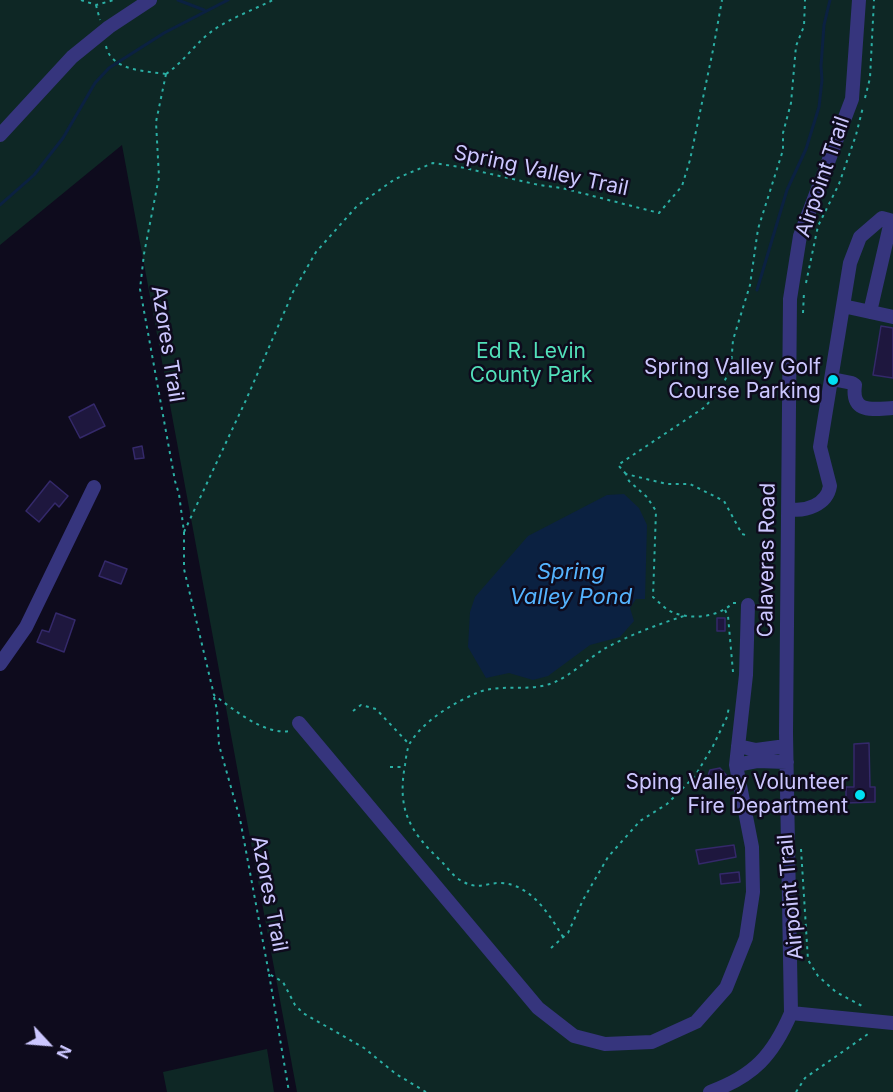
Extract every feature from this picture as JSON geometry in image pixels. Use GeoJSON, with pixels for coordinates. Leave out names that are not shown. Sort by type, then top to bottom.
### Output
{"type":"FeatureCollection","features":[{"type":"Feature","properties":{"kind":"street"},"geometry":{"type":"LineString","coordinates":[[0,135],[72,57],[103,32],[150,0]]}},
{"type":"Feature","properties":{"kind":"street","name":"Calaveras Road"},"geometry":{"type":"LineString","coordinates":[[710,1092],[742,1077],[766,1056],[775,1046],[791,1012],[786,746],[790,299],[800,236],[852,99],[859,0]]}},
{"type":"Feature","properties":{"kind":"street"},"geometry":{"type":"LineString","coordinates":[[789,509],[800,511],[819,504],[829,493],[830,486],[820,447],[850,263],[860,237],[882,218],[892,221],[870,312]]}},
{"type":"Feature","properties":{"kind":"street"},"geometry":{"type":"LineString","coordinates":[[843,306],[893,317]]}},
{"type":"Feature","properties":{"kind":"street"},"geometry":{"type":"LineString","coordinates":[[832,379],[855,385],[853,396],[856,404],[860,406],[870,409],[893,408]]}},
{"type":"Feature","properties":{"kind":"street"},"geometry":{"type":"LineString","coordinates":[[0,664],[26,627],[94,487]]}},
{"type":"Feature","properties":{"kind":"street"},"geometry":{"type":"LineString","coordinates":[[299,723],[538,1008],[574,1036],[605,1044],[652,1042],[696,1022],[726,988],[746,938],[753,892],[752,847],[736,765],[746,675],[744,604]]}},
{"type":"Feature","properties":{"kind":"street"},"geometry":{"type":"LineString","coordinates":[[738,746],[756,750],[786,746]]}},
{"type":"Feature","properties":{"kind":"street"},"geometry":{"type":"LineString","coordinates":[[736,765],[757,760],[787,762]]}},
{"type":"Feature","properties":{"kind":"street"},"geometry":{"type":"LineString","coordinates":[[791,1012],[893,1023]]}},
{"type":"Feature","properties":{"kind":"path"},"geometry":{"type":"LineString","coordinates":[[81,0],[96,5],[114,0]]}},
{"type":"Feature","properties":{"kind":"path"},"geometry":{"type":"LineString","coordinates":[[96,5],[108,54],[125,68],[166,74],[182,63],[205,36],[218,27],[273,0]]}},
{"type":"Feature","properties":{"kind":"path","name":"Spring Valley Trail"},"geometry":{"type":"LineString","coordinates":[[184,532],[246,400],[293,292],[316,252],[357,206],[395,179],[433,163],[562,188],[659,213],[682,186],[722,0]]}},
{"type":"Feature","properties":{"kind":"path"},"geometry":{"type":"LineString","coordinates":[[744,604],[733,603],[725,610],[705,616],[684,616],[668,610],[653,597],[656,511],[618,465],[705,406],[723,385],[731,366],[733,340],[750,285],[758,229],[783,150],[783,133],[791,103],[796,46],[804,26],[805,0]]}},
{"type":"Feature","properties":{"kind":"path","name":"Airpoint Trail"},"geometry":{"type":"LineString","coordinates":[[803,320],[804,289],[818,226],[839,184],[870,78],[874,0]]}},
{"type":"Feature","properties":{"kind":"path","name":"Azores Trail"},"geometry":{"type":"LineString","coordinates":[[166,74],[156,122],[159,177],[140,289],[179,494],[184,532],[184,568],[217,710],[219,745],[240,819],[269,974],[283,982],[295,1005],[303,1013],[364,1048],[396,1074],[426,1092]]}},
{"type":"Feature","properties":{"kind":"path"},"geometry":{"type":"LineString","coordinates":[[626,474],[667,484],[690,484],[724,501],[742,534],[749,536]]}},
{"type":"Feature","properties":{"kind":"path"},"geometry":{"type":"LineString","coordinates":[[725,610],[728,616],[733,674]]}},
{"type":"Feature","properties":{"kind":"path"},"geometry":{"type":"LineString","coordinates":[[563,937],[541,904],[522,890],[500,883],[480,887],[460,880],[411,829],[403,808],[402,781],[409,744],[436,715],[462,700],[482,691],[502,687],[536,688],[557,681],[606,648],[684,616]]}},
{"type":"Feature","properties":{"kind":"path"},"geometry":{"type":"LineString","coordinates":[[214,695],[242,716],[272,730],[290,731],[299,723]]}},
{"type":"Feature","properties":{"kind":"path"},"geometry":{"type":"LineString","coordinates":[[354,711],[361,705],[375,709],[409,744]]}},
{"type":"Feature","properties":{"kind":"path"},"geometry":{"type":"LineString","coordinates":[[550,948],[568,933],[583,900],[608,857],[640,821],[667,804],[695,776],[713,746],[727,717],[730,705]]}},
{"type":"Feature","properties":{"kind":"path"},"geometry":{"type":"LineString","coordinates":[[390,767],[405,767]]}},
{"type":"Feature","properties":{"kind":"path","name":"Airpoint Trail"},"geometry":{"type":"LineString","coordinates":[[801,841],[808,960],[818,976],[836,992],[862,1006],[868,1020]]}},
{"type":"Feature","properties":{"kind":"path"},"geometry":{"type":"LineString","coordinates":[[269,974],[289,1092]]}},
{"type":"Feature","properties":{"kind":"path"},"geometry":{"type":"LineString","coordinates":[[796,1092],[805,1078],[867,1034],[868,1020]]}},
{"type":"Feature","properties":{"kind":"green space","name":"Ed R. Levin County Park"},"geometry":{"type":"Polygon","coordinates":[[[0,0],[893,0],[893,1092],[297,1092],[122,145],[0,245],[0,0]]]}},
{"type":"Feature","properties":{"kind":"green space"},"geometry":{"type":"Polygon","coordinates":[[[267,1049],[274,1092],[167,1092],[163,1072],[267,1049]]]}},
{"type":"Feature","properties":{"kind":"water","name":"Spring Valley Pond"},"geometry":{"type":"Polygon","coordinates":[[[624,494],[639,508],[647,525],[645,599],[636,599],[630,608],[634,621],[620,637],[590,645],[548,676],[533,680],[509,673],[486,678],[468,647],[470,612],[475,597],[528,536],[607,495],[624,494]]]}},
{"type":"Feature","properties":{"kind":"building"},"geometry":{"type":"Polygon","coordinates":[[[881,326],[893,328],[893,378],[873,375],[881,326]]]}},
{"type":"Feature","properties":{"kind":"building"},"geometry":{"type":"Polygon","coordinates":[[[94,404],[105,426],[80,438],[69,417],[94,404]]]}},
{"type":"Feature","properties":{"kind":"building"},"geometry":{"type":"Polygon","coordinates":[[[142,446],[144,458],[135,459],[133,448],[142,446]]]}},
{"type":"Feature","properties":{"kind":"building"},"geometry":{"type":"Polygon","coordinates":[[[50,481],[68,496],[59,507],[55,503],[39,522],[26,511],[50,481]]]}},
{"type":"Feature","properties":{"kind":"building"},"geometry":{"type":"Polygon","coordinates":[[[105,561],[127,569],[121,584],[99,576],[105,561]]]}},
{"type":"Feature","properties":{"kind":"building"},"geometry":{"type":"Polygon","coordinates":[[[56,613],[75,620],[64,652],[37,642],[42,630],[49,632],[56,613]]]}},
{"type":"Feature","properties":{"kind":"building"},"geometry":{"type":"Polygon","coordinates":[[[717,618],[725,618],[725,631],[717,631],[717,618]]]}},
{"type":"Feature","properties":{"kind":"building"},"geometry":{"type":"Polygon","coordinates":[[[869,743],[870,787],[875,787],[875,802],[846,803],[846,787],[854,787],[854,744],[869,743]]]}},
{"type":"Feature","properties":{"kind":"building"},"geometry":{"type":"Polygon","coordinates":[[[720,768],[727,776],[724,786],[714,790],[706,781],[710,770],[720,768]]]}},
{"type":"Feature","properties":{"kind":"building"},"geometry":{"type":"Polygon","coordinates":[[[734,845],[736,857],[699,864],[696,850],[734,845]]]}},
{"type":"Feature","properties":{"kind":"building"},"geometry":{"type":"Polygon","coordinates":[[[739,872],[740,882],[721,884],[720,874],[739,872]]]}},
{"type":"Feature","properties":{"kind":"waterway"},"geometry":{"type":"LineString","coordinates":[[178,0],[204,10]]}},
{"type":"Feature","properties":{"kind":"waterway"},"geometry":{"type":"LineString","coordinates":[[0,205],[34,175],[63,138],[95,83],[109,68],[164,33],[228,0]]}},
{"type":"Feature","properties":{"kind":"waterway"},"geometry":{"type":"LineString","coordinates":[[757,290],[787,190],[806,149],[819,107],[824,25],[830,0]]}},
{"type":"Feature","properties":{"kind":"place","name":"Spring Valley Golf Course Parking"},"geometry":{"type":"Point","coordinates":[833,380]}},
{"type":"Feature","properties":{"kind":"place","name":"Sping Valley Volunteer Fire Department"},"geometry":{"type":"Point","coordinates":[860,795]}}]}
